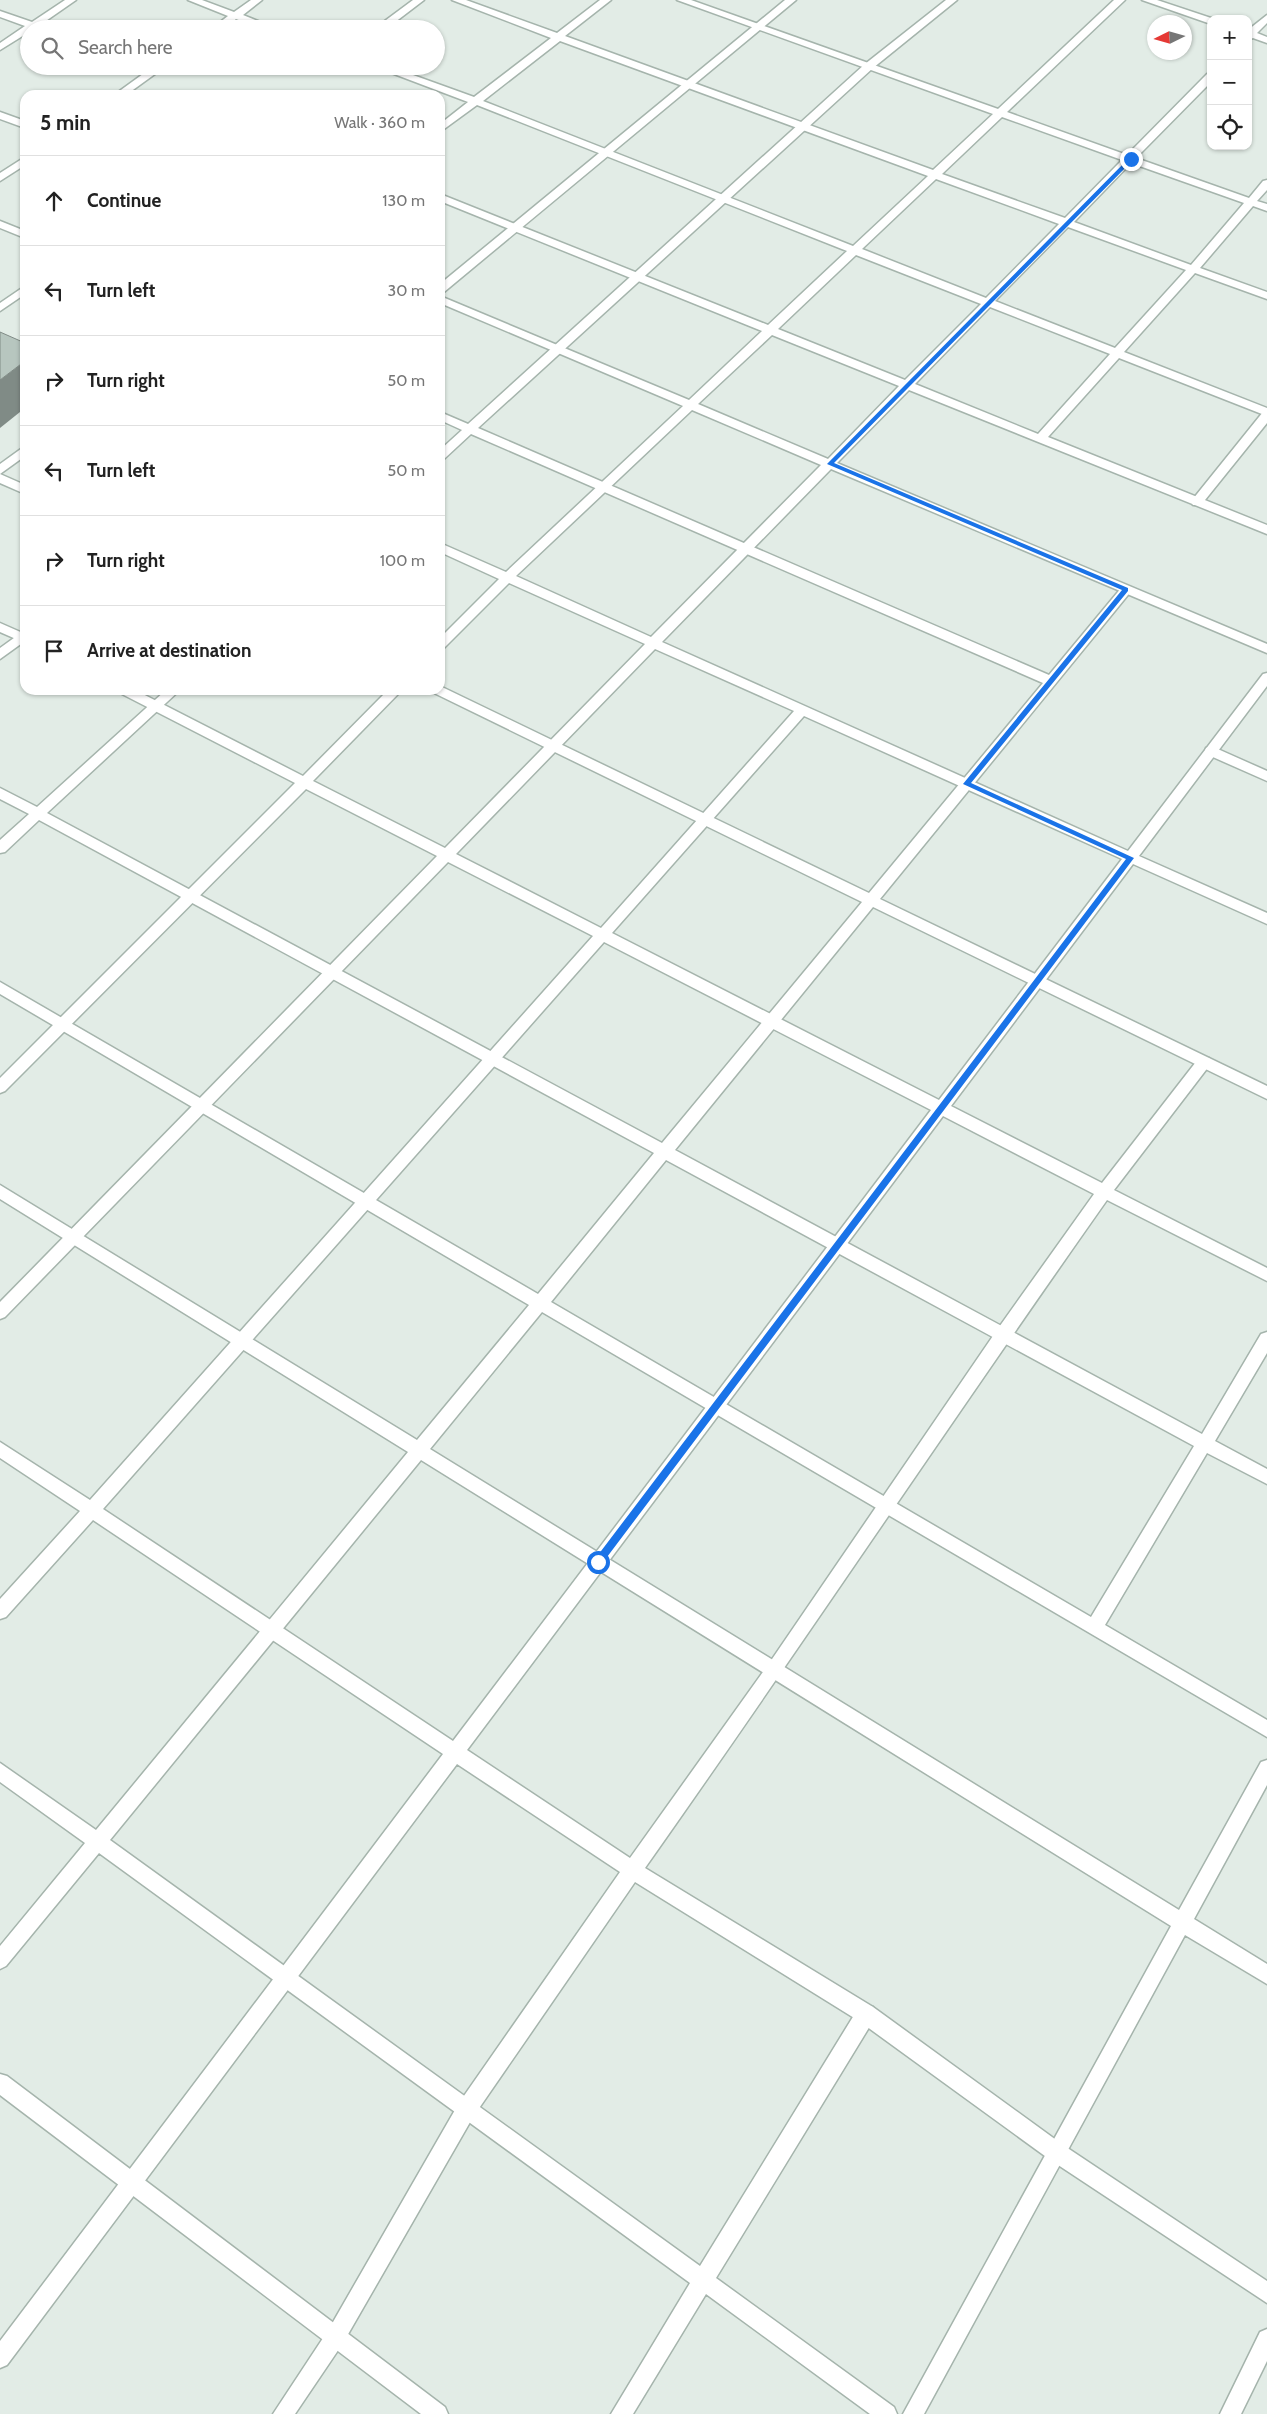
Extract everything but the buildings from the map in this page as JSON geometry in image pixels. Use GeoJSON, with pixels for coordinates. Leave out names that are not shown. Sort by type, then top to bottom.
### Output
{"type":"FeatureCollection","features":[{"type":"Feature","properties":{"kind":"street"},"geometry":{"type":"LineString","coordinates":[[46,20],[71,0]]}},
{"type":"Feature","properties":{"kind":"street"},"geometry":{"type":"LineString","coordinates":[[193,0],[249,20]]}},
{"type":"Feature","properties":{"kind":"street"},"geometry":{"type":"LineString","coordinates":[[228,20],[257,0]]}},
{"type":"Feature","properties":{"kind":"street"},"geometry":{"type":"LineString","coordinates":[[391,20],[419,0]]}},
{"type":"Feature","properties":{"kind":"street"},"geometry":{"type":"LineString","coordinates":[[457,0],[560,36],[1267,296]]}},
{"type":"Feature","properties":{"kind":"street"},"geometry":{"type":"LineString","coordinates":[[445,125],[606,0]]}},
{"type":"Feature","properties":{"kind":"street"},"geometry":{"type":"LineString","coordinates":[[682,0],[1267,208]]}},
{"type":"Feature","properties":{"kind":"street"},"geometry":{"type":"LineString","coordinates":[[445,286],[791,0]]}},
{"type":"Feature","properties":{"kind":"street"},"geometry":{"type":"LineString","coordinates":[[445,451],[869,66],[952,0]]}},
{"type":"Feature","properties":{"kind":"street"},"geometry":{"type":"LineString","coordinates":[[445,640],[508,577],[1120,0]]}},
{"type":"Feature","properties":{"kind":"street"},"geometry":{"type":"LineString","coordinates":[[1147,0],[1207,20]]}},
{"type":"Feature","properties":{"kind":"street"},"geometry":{"type":"LineString","coordinates":[[0,14],[20,21]]}},
{"type":"Feature","properties":{"kind":"street"},"geometry":{"type":"LineString","coordinates":[[1252,32],[1267,18]]}},
{"type":"Feature","properties":{"kind":"street"},"geometry":{"type":"LineString","coordinates":[[0,47],[20,36]]}},
{"type":"Feature","properties":{"kind":"street"},"geometry":{"type":"LineString","coordinates":[[1252,36],[1267,40]]}},
{"type":"Feature","properties":{"kind":"street"},"geometry":{"type":"LineString","coordinates":[[126,90],[148,75]]}},
{"type":"Feature","properties":{"kind":"street"},"geometry":{"type":"LineString","coordinates":[[403,75],[445,90]]}},
{"type":"Feature","properties":{"kind":"street"},"geometry":{"type":"LineString","coordinates":[[0,1312],[653,643],[990,303],[1207,80]]}},
{"type":"Feature","properties":{"kind":"street"},"geometry":{"type":"LineString","coordinates":[[445,90],[1267,413],[1197,502]]}},
{"type":"Feature","properties":{"kind":"street"},"geometry":{"type":"LineString","coordinates":[[0,114],[20,123]]}},
{"type":"Feature","properties":{"kind":"street"},"geometry":{"type":"LineString","coordinates":[[0,178],[20,164]]}},
{"type":"Feature","properties":{"kind":"street"},"geometry":{"type":"LineString","coordinates":[[1040,439],[1193,269],[1267,183]]}},
{"type":"Feature","properties":{"kind":"street"},"geometry":{"type":"LineString","coordinates":[[445,199],[1267,530]]}},
{"type":"Feature","properties":{"kind":"street"},"geometry":{"type":"LineString","coordinates":[[0,224],[20,233]]}},
{"type":"Feature","properties":{"kind":"street"},"geometry":{"type":"LineString","coordinates":[[0,308],[20,294]]}},
{"type":"Feature","properties":{"kind":"street"},"geometry":{"type":"LineString","coordinates":[[445,301],[1267,649]]}},
{"type":"Feature","properties":{"kind":"street"},"geometry":{"type":"LineString","coordinates":[[445,418],[1050,681]]}},
{"type":"Feature","properties":{"kind":"street"},"geometry":{"type":"LineString","coordinates":[[0,470],[20,454]]}},
{"type":"Feature","properties":{"kind":"street"},"geometry":{"type":"LineString","coordinates":[[0,478],[20,488]]}},
{"type":"Feature","properties":{"kind":"street"},"geometry":{"type":"LineString","coordinates":[[445,549],[1267,919]]}},
{"type":"Feature","properties":{"kind":"street"},"geometry":{"type":"LineString","coordinates":[[0,1960],[1126,590]]}},
{"type":"Feature","properties":{"kind":"street"},"geometry":{"type":"LineString","coordinates":[[0,627],[20,635]]}},
{"type":"Feature","properties":{"kind":"street"},"geometry":{"type":"LineString","coordinates":[[0,655],[20,640]]}},
{"type":"Feature","properties":{"kind":"street"},"geometry":{"type":"LineString","coordinates":[[0,2358],[598,1562],[1267,677]]}},
{"type":"Feature","properties":{"kind":"street"},"geometry":{"type":"LineString","coordinates":[[445,693],[1267,1092]]}},
{"type":"Feature","properties":{"kind":"street"},"geometry":{"type":"LineString","coordinates":[[134,695],[1267,1275]]}},
{"type":"Feature","properties":{"kind":"street"},"geometry":{"type":"LineString","coordinates":[[0,848],[168,695]]}},
{"type":"Feature","properties":{"kind":"street"},"geometry":{"type":"LineString","coordinates":[[0,1087],[391,695]]}},
{"type":"Feature","properties":{"kind":"street"},"geometry":{"type":"LineString","coordinates":[[0,1611],[242,1342],[802,710]]}},
{"type":"Feature","properties":{"kind":"street"},"geometry":{"type":"LineString","coordinates":[[1211,751],[1267,776]]}},
{"type":"Feature","properties":{"kind":"street"},"geometry":{"type":"LineString","coordinates":[[0,793],[1267,1477]]}},
{"type":"Feature","properties":{"kind":"street"},"geometry":{"type":"LineString","coordinates":[[0,987],[1267,1729]]}},
{"type":"Feature","properties":{"kind":"street"},"geometry":{"type":"LineString","coordinates":[[283,2414],[336,2336],[466,2110],[632,1870],[774,1671],[1003,1335],[1104,1192],[1204,1062]]}},
{"type":"Feature","properties":{"kind":"street"},"geometry":{"type":"LineString","coordinates":[[0,1192],[1181,1924],[1267,1975]]}},
{"type":"Feature","properties":{"kind":"street"},"geometry":{"type":"LineString","coordinates":[[1094,1627],[1267,1339]]}},
{"type":"Feature","properties":{"kind":"street"},"geometry":{"type":"LineString","coordinates":[[0,1449],[632,1870],[866,2014],[1056,2152],[1267,2293]]}},
{"type":"Feature","properties":{"kind":"street"},"geometry":{"type":"LineString","coordinates":[[913,2414],[1267,1768]]}},
{"type":"Feature","properties":{"kind":"street"},"geometry":{"type":"LineString","coordinates":[[0,1771],[887,2414]]}},
{"type":"Feature","properties":{"kind":"street"},"geometry":{"type":"LineString","coordinates":[[621,2414],[866,2014]]}},
{"type":"Feature","properties":{"kind":"street"},"geometry":{"type":"LineString","coordinates":[[0,2083],[438,2414]]}},
{"type":"Feature","properties":{"kind":"street"},"geometry":{"type":"LineString","coordinates":[[1230,2414],[1267,2339]]}},
{"type":"Feature","properties":{"kind":"route"},"geometry":{"type":"LineString","coordinates":[[598,1562],[1130,858],[967,784],[1126,590],[830,464],[1131,159]]}}]}
